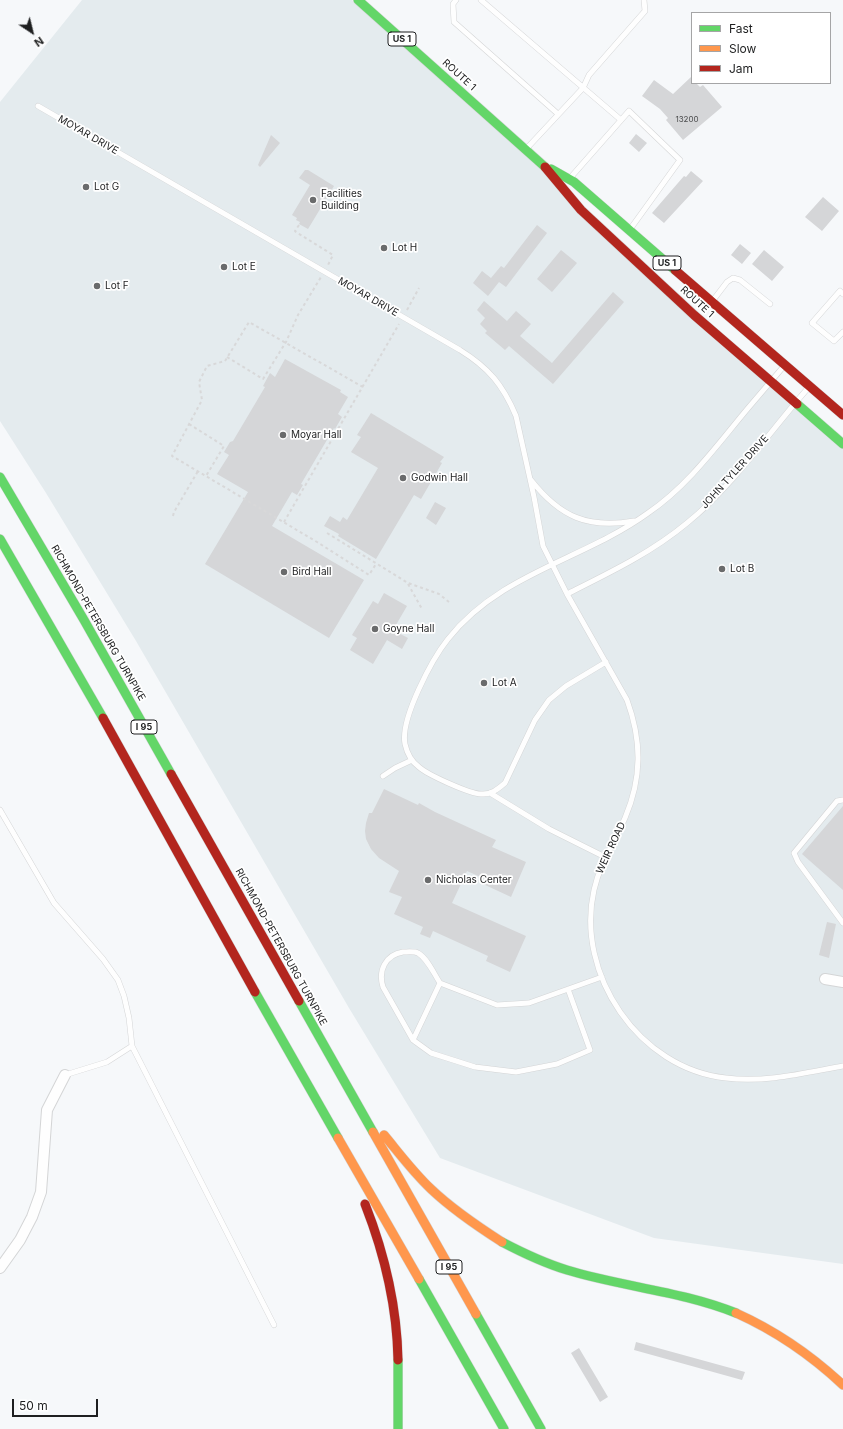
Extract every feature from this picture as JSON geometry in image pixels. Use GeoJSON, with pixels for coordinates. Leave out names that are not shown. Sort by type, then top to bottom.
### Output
{"type":"FeatureCollection","features":[{"type":"Feature","properties":{"kind":"main road","name":"ROUTE 1"},"geometry":{"type":"LineString","coordinates":[[358,0],[546,167],[587,216],[694,315],[843,444]]}},
{"type":"Feature","properties":{"kind":"main road","name":"ROUTE 1"},"geometry":{"type":"LineString","coordinates":[[546,167],[570,178],[843,415]]}},
{"type":"Feature","properties":{"kind":"main road","name":"RICHMOND-PETERSBURG TURNPIKE"},"geometry":{"type":"LineString","coordinates":[[0,477],[80,613],[541,1429]]}},
{"type":"Feature","properties":{"kind":"main road"},"geometry":{"type":"LineString","coordinates":[[0,539],[118,745],[348,1156],[504,1429]]}},
{"type":"Feature","properties":{"kind":"main road"},"geometry":{"type":"LineString","coordinates":[[358,1105],[430,1187],[450,1205],[502,1242],[548,1264],[696,1299],[746,1318],[772,1331],[800,1349],[833,1375],[843,1385]]}},
{"type":"Feature","properties":{"kind":"main road"},"geometry":{"type":"LineString","coordinates":[[348,1156],[377,1236],[393,1296],[398,1341],[398,1429]]}},
{"type":"Feature","properties":{"kind":"street"},"geometry":{"type":"LineString","coordinates":[[825,979],[843,982]]}},
{"type":"Feature","properties":{"kind":"street"},"geometry":{"type":"LineString","coordinates":[[0,1268],[20,1240],[32,1217],[41,1192],[47,1110],[65,1075]]}},
{"type":"Feature","properties":{"kind":"lane"},"geometry":{"type":"LineString","coordinates":[[456,0],[453,4],[454,22],[558,114]]}},
{"type":"Feature","properties":{"kind":"lane"},"geometry":{"type":"LineString","coordinates":[[481,0],[621,120]]}},
{"type":"Feature","properties":{"kind":"lane"},"geometry":{"type":"LineString","coordinates":[[526,149],[583,88],[589,75],[645,11],[644,0]]}},
{"type":"Feature","properties":{"kind":"lane","name":"MOYAR DRIVE"},"geometry":{"type":"LineString","coordinates":[[38,106],[477,360],[498,383],[516,416],[543,546],[567,594]]}},
{"type":"Feature","properties":{"kind":"lane"},"geometry":{"type":"LineString","coordinates":[[570,178],[629,111],[680,160],[630,231]]}},
{"type":"Feature","properties":{"kind":"lane"},"geometry":{"type":"LineString","coordinates":[[712,302],[727,282],[733,278],[740,280],[770,304]]}},
{"type":"Feature","properties":{"kind":"lane"},"geometry":{"type":"LineString","coordinates":[[843,294],[840,291],[812,323],[834,341],[843,332]]}},
{"type":"Feature","properties":{"kind":"lane"},"geometry":{"type":"LineString","coordinates":[[606,662],[566,686],[549,700],[535,720],[505,783],[498,789],[490,793],[480,794],[470,791],[427,772],[420,768],[412,760],[405,744],[406,729],[412,707],[425,676],[448,639],[483,604],[523,578],[612,536],[648,513],[675,492],[708,457],[785,366]]}},
{"type":"Feature","properties":{"kind":"lane","name":"JOHN TYLER DRIVE"},"geometry":{"type":"LineString","coordinates":[[567,594],[659,545],[688,522],[718,494],[809,387]]}},
{"type":"Feature","properties":{"kind":"lane"},"geometry":{"type":"LineString","coordinates":[[530,478],[556,507],[582,520],[612,524],[637,520]]}},
{"type":"Feature","properties":{"kind":"lane","name":"WEIR ROAD"},"geometry":{"type":"LineString","coordinates":[[567,594],[627,700],[634,718],[638,738],[639,757],[632,797],[625,817],[599,870],[594,891],[591,921],[592,942],[595,958],[615,1004],[628,1024],[645,1041],[664,1055],[683,1066],[703,1074],[748,1080],[768,1079],[843,1066]]}},
{"type":"Feature","properties":{"kind":"lane"},"geometry":{"type":"LineString","coordinates":[[383,776],[395,768],[412,760]]}},
{"type":"Feature","properties":{"kind":"lane"},"geometry":{"type":"LineString","coordinates":[[490,793],[549,829],[605,857]]}},
{"type":"Feature","properties":{"kind":"lane"},"geometry":{"type":"LineString","coordinates":[[843,800],[837,801],[794,853],[798,862],[843,923]]}},
{"type":"Feature","properties":{"kind":"lane"},"geometry":{"type":"LineString","coordinates":[[0,810],[54,903],[103,959],[118,980],[124,996],[129,1018],[132,1046],[274,1325]]}},
{"type":"Feature","properties":{"kind":"lane"},"geometry":{"type":"LineString","coordinates":[[568,989],[590,1050],[557,1064],[516,1072],[475,1067],[431,1053],[413,1040],[383,987],[381,973],[384,964],[389,958],[399,953],[408,951],[418,953],[425,960],[440,983],[497,1005],[529,1003],[568,989],[602,977]]}},
{"type":"Feature","properties":{"kind":"lane"},"geometry":{"type":"LineString","coordinates":[[413,1040],[440,983]]}},
{"type":"Feature","properties":{"kind":"lane"},"geometry":{"type":"LineString","coordinates":[[65,1075],[107,1062],[132,1046]]}},
{"type":"Feature","properties":{"kind":"path"},"geometry":{"type":"LineString","coordinates":[[227,357],[263,379],[286,342],[298,315],[333,255],[296,232],[295,231],[299,225]]}},
{"type":"Feature","properties":{"kind":"path"},"geometry":{"type":"LineString","coordinates":[[284,522],[420,288]]}},
{"type":"Feature","properties":{"kind":"path"},"geometry":{"type":"LineString","coordinates":[[363,387],[249,322],[225,361],[207,366],[199,382],[202,400],[172,456],[284,522],[369,575],[376,564]]}},
{"type":"Feature","properties":{"kind":"path"},"geometry":{"type":"LineString","coordinates":[[189,424],[224,446],[206,476]]}},
{"type":"Feature","properties":{"kind":"path"},"geometry":{"type":"LineString","coordinates":[[173,516],[198,471]]}},
{"type":"Feature","properties":{"kind":"path"},"geometry":{"type":"LineString","coordinates":[[327,533],[408,583],[439,594],[449,602]]}},
{"type":"Feature","properties":{"kind":"path"},"geometry":{"type":"LineString","coordinates":[[408,583],[422,609]]}},
{"type":"Feature","properties":{"kind":"shaded area"},"geometry":{"type":"Polygon","coordinates":[[[82,0],[352,0],[843,442],[843,1264],[654,1238],[440,1158],[349,1008],[136,641],[46,493],[0,421],[0,102],[82,0]]]}},
{"type":"Feature","properties":{"kind":"building"},"geometry":{"type":"Polygon","coordinates":[[[691,77],[691,84],[697,84],[700,87],[703,85],[722,107],[683,140],[666,120],[668,118],[660,109],[642,96],[654,80],[673,94],[691,77]]]}},
{"type":"Feature","properties":{"kind":"building"},"geometry":{"type":"Polygon","coordinates":[[[636,134],[647,143],[639,152],[629,143],[636,134]]]}},
{"type":"Feature","properties":{"kind":"building"},"geometry":{"type":"Polygon","coordinates":[[[271,135],[280,143],[260,167],[258,165],[271,135]]]}},
{"type":"Feature","properties":{"kind":"building","name":"Facilities Building"},"geometry":{"type":"Polygon","coordinates":[[[305,170],[308,170],[334,186],[308,229],[299,224],[300,222],[296,220],[297,218],[292,215],[310,185],[299,178],[305,170]]]}},
{"type":"Feature","properties":{"kind":"building"},"geometry":{"type":"Polygon","coordinates":[[[691,171],[703,181],[664,223],[652,213],[684,176],[686,177],[691,171]]]}},
{"type":"Feature","properties":{"kind":"building"},"geometry":{"type":"Polygon","coordinates":[[[823,197],[839,211],[822,231],[805,217],[823,197]]]}},
{"type":"Feature","properties":{"kind":"building"},"geometry":{"type":"Polygon","coordinates":[[[537,225],[547,233],[506,287],[499,282],[488,296],[473,283],[482,271],[491,278],[501,266],[504,268],[537,225]]]}},
{"type":"Feature","properties":{"kind":"building"},"geometry":{"type":"Polygon","coordinates":[[[740,244],[751,253],[742,264],[731,255],[740,244]]]}},
{"type":"Feature","properties":{"kind":"building"},"geometry":{"type":"Polygon","coordinates":[[[561,250],[577,263],[552,292],[537,279],[561,250]]]}},
{"type":"Feature","properties":{"kind":"building"},"geometry":{"type":"Polygon","coordinates":[[[764,250],[784,267],[772,281],[752,264],[764,250]]]}},
{"type":"Feature","properties":{"kind":"building"},"geometry":{"type":"Polygon","coordinates":[[[613,292],[624,302],[553,384],[509,346],[505,350],[485,333],[487,331],[480,324],[485,318],[477,310],[484,301],[507,321],[516,311],[531,324],[520,336],[552,363],[613,292]]]}},
{"type":"Feature","properties":{"kind":"building"},"geometry":{"type":"Polygon","coordinates":[[[285,359],[341,390],[340,392],[348,397],[338,414],[342,417],[301,484],[303,485],[297,495],[292,492],[272,526],[364,580],[329,638],[205,564],[248,492],[217,474],[229,455],[224,452],[230,442],[233,441],[265,387],[263,386],[270,373],[275,377],[285,359]]]}},
{"type":"Feature","properties":{"kind":"building","name":"Godwin Hall"},"geometry":{"type":"Polygon","coordinates":[[[371,413],[444,457],[421,499],[414,495],[376,559],[338,536],[339,534],[324,526],[330,516],[340,522],[343,517],[347,520],[378,468],[351,452],[361,437],[357,435],[371,413]]]}},
{"type":"Feature","properties":{"kind":"building"},"geometry":{"type":"Polygon","coordinates":[[[435,502],[446,508],[436,525],[426,518],[435,502]]]}},
{"type":"Feature","properties":{"kind":"building","name":"Goyne Hall"},"geometry":{"type":"Polygon","coordinates":[[[384,593],[407,606],[393,630],[408,638],[402,649],[387,640],[373,664],[350,650],[357,638],[352,635],[373,601],[378,604],[384,593]]]}},
{"type":"Feature","properties":{"kind":"building","name":"Nicholas Center"},"geometry":{"type":"Polygon","coordinates":[[[384,789],[418,805],[419,803],[496,840],[492,847],[526,862],[511,897],[483,884],[485,879],[467,871],[452,903],[526,936],[510,972],[486,961],[488,956],[433,931],[430,938],[420,934],[423,927],[394,914],[402,897],[389,892],[399,871],[379,858],[371,849],[366,839],[365,831],[369,813],[372,813],[384,789]]]}},
{"type":"Feature","properties":{"kind":"building"},"geometry":{"type":"Polygon","coordinates":[[[843,806],[843,890],[802,854],[843,806]]]}},
{"type":"Feature","properties":{"kind":"building"},"geometry":{"type":"Polygon","coordinates":[[[827,922],[836,924],[829,958],[819,955],[827,922]]]}},
{"type":"Feature","properties":{"kind":"building"},"geometry":{"type":"Polygon","coordinates":[[[636,1342],[745,1372],[742,1380],[634,1350],[636,1342]]]}},
{"type":"Feature","properties":{"kind":"building"},"geometry":{"type":"Polygon","coordinates":[[[579,1348],[608,1397],[600,1402],[571,1353],[579,1348]]]}},
{"type":"Feature","properties":{"kind":"traffic: fast"},"geometry":{"type":"LineString","coordinates":[[358,0],[545,167]]}},
{"type":"Feature","properties":{"kind":"traffic: fast"},"geometry":{"type":"LineString","coordinates":[[551,169],[574,182],[675,270]]}},
{"type":"Feature","properties":{"kind":"traffic: fast"},"geometry":{"type":"LineString","coordinates":[[797,404],[843,444]]}},
{"type":"Feature","properties":{"kind":"traffic: fast"},"geometry":{"type":"LineString","coordinates":[[0,477],[84,620],[171,774]]}},
{"type":"Feature","properties":{"kind":"traffic: fast"},"geometry":{"type":"LineString","coordinates":[[0,539],[103,718]]}},
{"type":"Feature","properties":{"kind":"traffic: fast"},"geometry":{"type":"LineString","coordinates":[[255,992],[338,1138]]}},
{"type":"Feature","properties":{"kind":"traffic: fast"},"geometry":{"type":"LineString","coordinates":[[299,1001],[373,1132]]}},
{"type":"Feature","properties":{"kind":"traffic: fast"},"geometry":{"type":"LineString","coordinates":[[502,1242],[534,1258],[567,1270],[609,1281],[694,1299],[736,1313]]}},
{"type":"Feature","properties":{"kind":"traffic: fast"},"geometry":{"type":"LineString","coordinates":[[419,1279],[504,1429]]}},
{"type":"Feature","properties":{"kind":"traffic: fast"},"geometry":{"type":"LineString","coordinates":[[476,1314],[541,1429]]}},
{"type":"Feature","properties":{"kind":"traffic: fast"},"geometry":{"type":"LineString","coordinates":[[398,1360],[398,1429]]}},
{"type":"Feature","properties":{"kind":"traffic: slow"},"geometry":{"type":"LineString","coordinates":[[373,1132],[476,1314]]}},
{"type":"Feature","properties":{"kind":"traffic: slow"},"geometry":{"type":"LineString","coordinates":[[384,1135],[418,1176],[431,1189],[465,1217],[502,1242]]}},
{"type":"Feature","properties":{"kind":"traffic: slow"},"geometry":{"type":"LineString","coordinates":[[338,1138],[419,1279]]}},
{"type":"Feature","properties":{"kind":"traffic: slow"},"geometry":{"type":"LineString","coordinates":[[736,1313],[792,1344],[843,1385]]}},
{"type":"Feature","properties":{"kind":"traffic: jam"},"geometry":{"type":"LineString","coordinates":[[545,167],[581,210],[694,315],[797,404]]}},
{"type":"Feature","properties":{"kind":"traffic: jam"},"geometry":{"type":"LineString","coordinates":[[675,270],[843,415]]}},
{"type":"Feature","properties":{"kind":"traffic: jam"},"geometry":{"type":"LineString","coordinates":[[103,718],[255,992]]}},
{"type":"Feature","properties":{"kind":"traffic: jam"},"geometry":{"type":"LineString","coordinates":[[171,774],[299,1001]]}},
{"type":"Feature","properties":{"kind":"traffic: jam"},"geometry":{"type":"LineString","coordinates":[[365,1204],[389,1280],[395,1320],[398,1360]]}},
{"type":"Feature","properties":{"kind":"place","name":"Lot G"},"geometry":{"type":"Point","coordinates":[86,187]}},
{"type":"Feature","properties":{"kind":"place","name":"Facilities Building"},"geometry":{"type":"Point","coordinates":[313,200]}},
{"type":"Feature","properties":{"kind":"place","name":"Lot H"},"geometry":{"type":"Point","coordinates":[384,248]}},
{"type":"Feature","properties":{"kind":"place","name":"Lot E"},"geometry":{"type":"Point","coordinates":[224,267]}},
{"type":"Feature","properties":{"kind":"place","name":"Lot F"},"geometry":{"type":"Point","coordinates":[97,286]}},
{"type":"Feature","properties":{"kind":"place","name":"Moyar Hall"},"geometry":{"type":"Point","coordinates":[283,435]}},
{"type":"Feature","properties":{"kind":"place","name":"Godwin Hall"},"geometry":{"type":"Point","coordinates":[403,478]}},
{"type":"Feature","properties":{"kind":"place","name":"Lot B"},"geometry":{"type":"Point","coordinates":[722,569]}},
{"type":"Feature","properties":{"kind":"place","name":"Bird Hall"},"geometry":{"type":"Point","coordinates":[284,572]}},
{"type":"Feature","properties":{"kind":"place","name":"Goyne Hall"},"geometry":{"type":"Point","coordinates":[375,629]}},
{"type":"Feature","properties":{"kind":"place","name":"Lot A"},"geometry":{"type":"Point","coordinates":[484,683]}},
{"type":"Feature","properties":{"kind":"place","name":"Nicholas Center"},"geometry":{"type":"Point","coordinates":[428,880]}}]}
